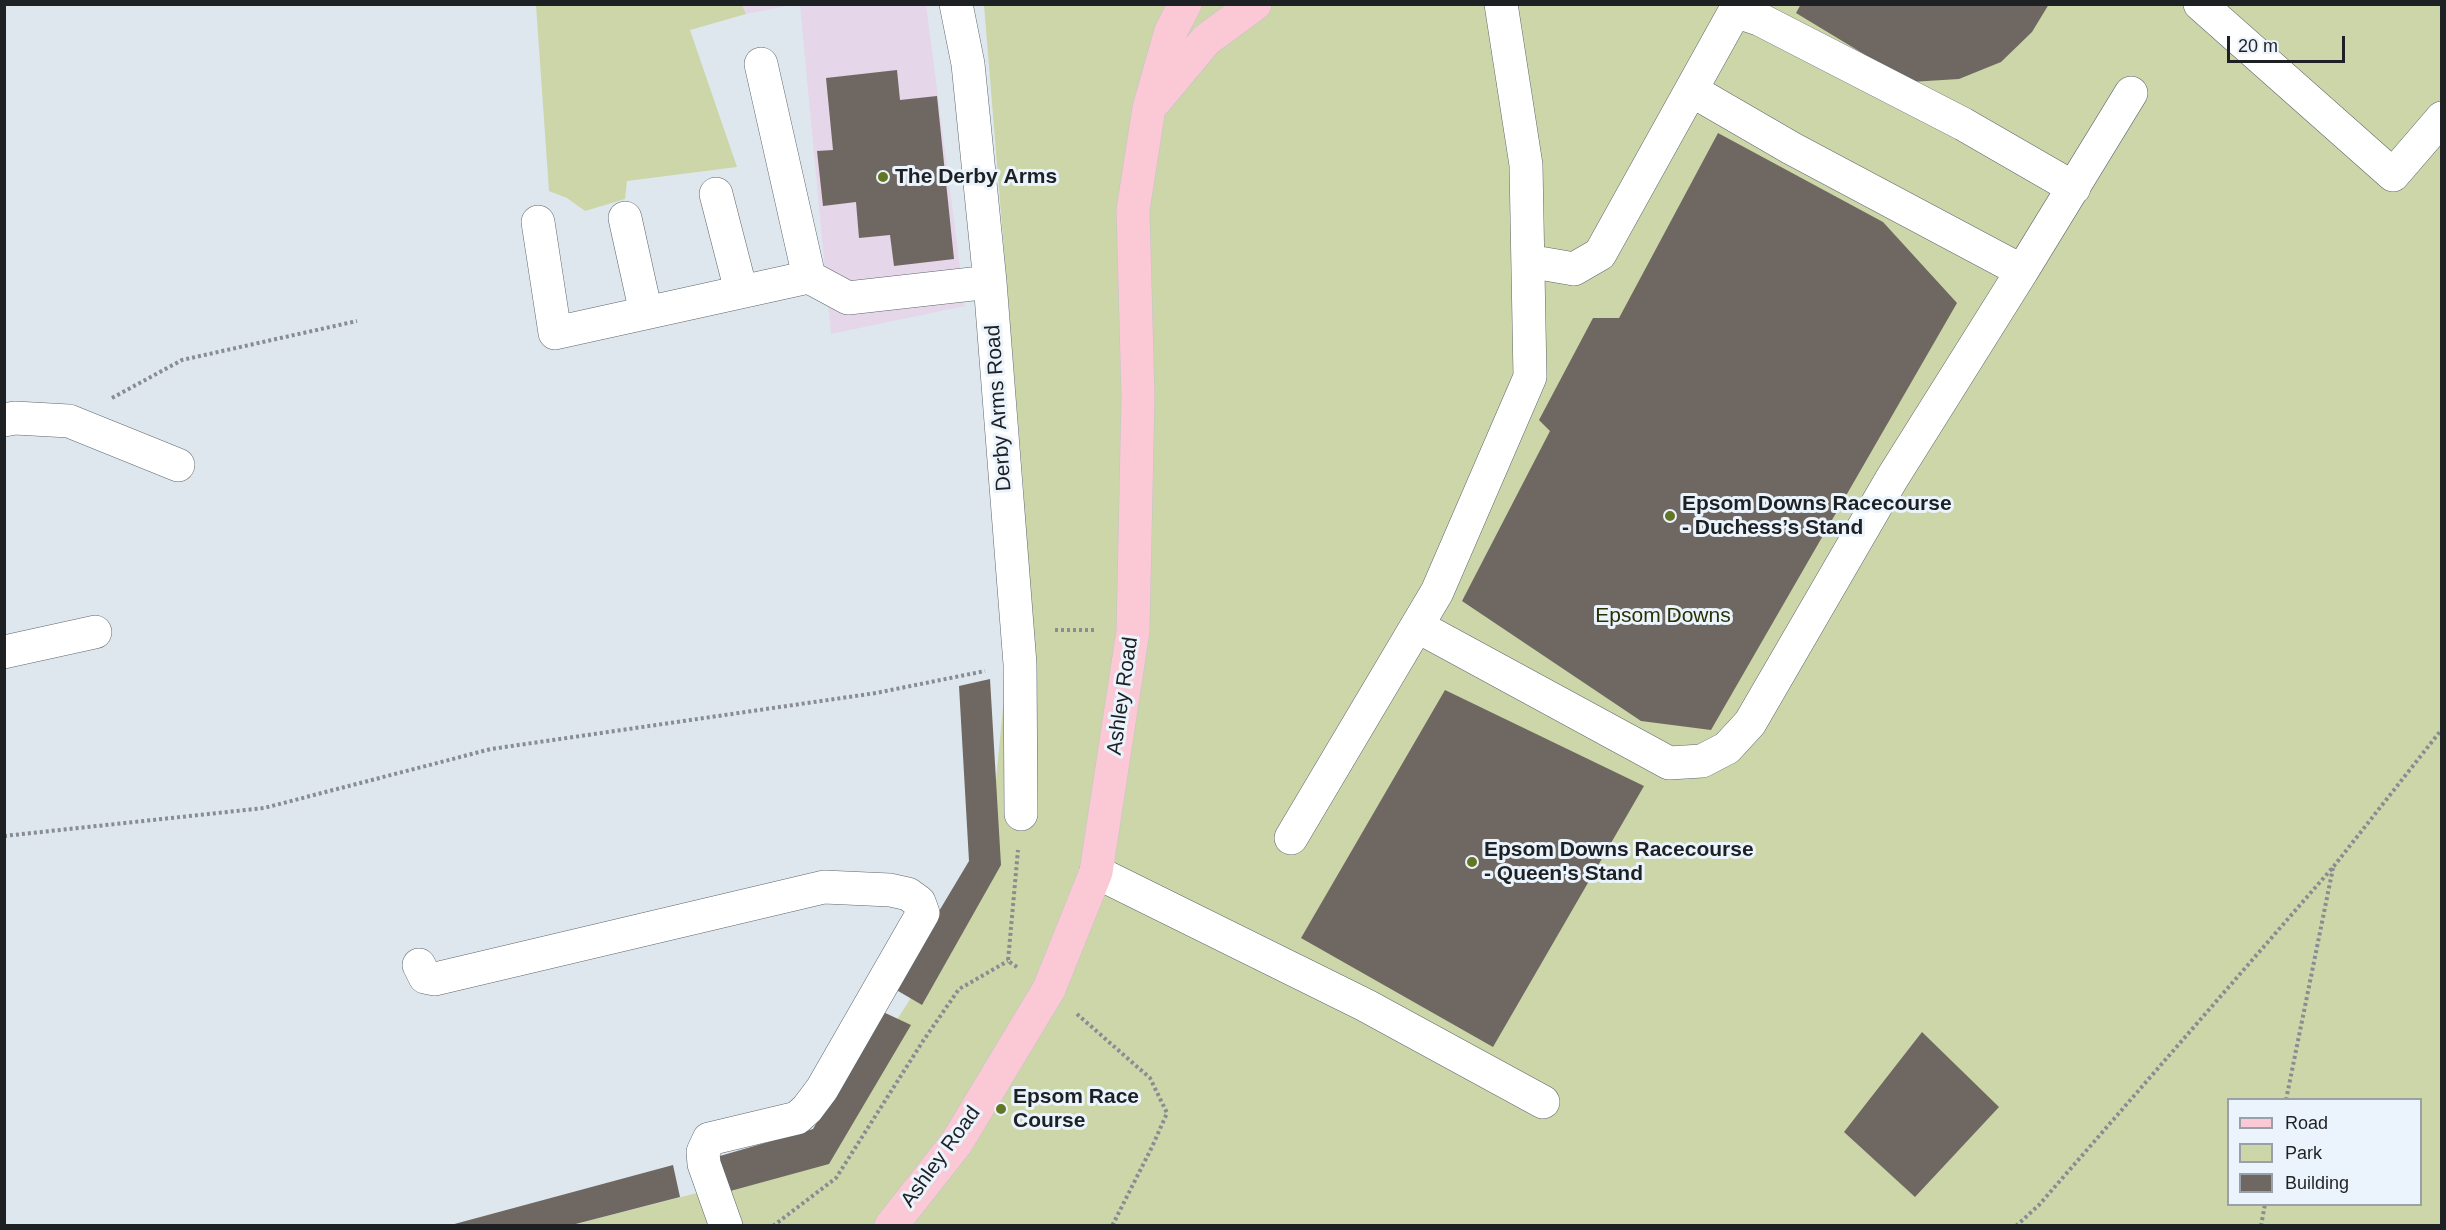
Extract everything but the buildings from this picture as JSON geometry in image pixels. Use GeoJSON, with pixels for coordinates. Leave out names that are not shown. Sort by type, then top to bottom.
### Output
{"type":"FeatureCollection","features":[{"type":"Feature","properties":{"kind":"main road","name":"Ashley Road"},"geometry":{"type":"LineString","coordinates":[[891,1226],[957,1142],[1050,989],[1096,872],[1133,631],[1138,397],[1133,210],[1149,108],[1171,30],[1185,4]]}},
{"type":"Feature","properties":{"kind":"main road"},"geometry":{"type":"LineString","coordinates":[[1149,108],[1206,40],[1255,4]]}},
{"type":"Feature","properties":{"kind":"street","name":"Derby Arms Road"},"geometry":{"type":"LineString","coordinates":[[956,4],[968,64],[990,282],[1020,664],[1021,814]]}},
{"type":"Feature","properties":{"kind":"street"},"geometry":{"type":"LineString","coordinates":[[1291,838],[1437,592],[1530,377],[1527,165],[1502,4]]}},
{"type":"Feature","properties":{"kind":"street"},"geometry":{"type":"LineString","coordinates":[[2200,4],[2393,175],[2442,118]]}},
{"type":"Feature","properties":{"kind":"street"},"geometry":{"type":"LineString","coordinates":[[1528,261],[1574,269],[1600,254],[1735,11],[1759,19],[1963,124],[2073,188]]}},
{"type":"Feature","properties":{"kind":"street"},"geometry":{"type":"LineString","coordinates":[[761,64],[809,277]]}},
{"type":"Feature","properties":{"kind":"street"},"geometry":{"type":"LineString","coordinates":[[1691,90],[1791,148],[2022,271]]}},
{"type":"Feature","properties":{"kind":"street"},"geometry":{"type":"LineString","coordinates":[[1417,626],[1669,763],[1702,761],[1727,748],[1750,723],[1891,480],[2131,93]]}},
{"type":"Feature","properties":{"kind":"street"},"geometry":{"type":"LineString","coordinates":[[716,194],[741,291]]}},
{"type":"Feature","properties":{"kind":"street"},"geometry":{"type":"LineString","coordinates":[[625,218],[646,312]]}},
{"type":"Feature","properties":{"kind":"street"},"geometry":{"type":"LineString","coordinates":[[538,222],[555,333],[809,277],[848,298],[990,282]]}},
{"type":"Feature","properties":{"kind":"street"},"geometry":{"type":"LineString","coordinates":[[4,420],[15,418],[69,421],[178,465]]}},
{"type":"Feature","properties":{"kind":"street"},"geometry":{"type":"LineString","coordinates":[[4,652],[95,632]]}},
{"type":"Feature","properties":{"kind":"street"},"geometry":{"type":"LineString","coordinates":[[1096,872],[1365,1005],[1543,1102]]}},
{"type":"Feature","properties":{"kind":"street"},"geometry":{"type":"LineString","coordinates":[[419,965],[425,977],[435,979],[824,887],[890,890],[908,894],[919,902],[923,913],[822,1089],[807,1109],[797,1118],[709,1139],[703,1152],[704,1164],[726,1226]]}},
{"type":"Feature","properties":{"kind":"path"},"geometry":{"type":"LineString","coordinates":[[69,421],[182,360],[357,321]]}},
{"type":"Feature","properties":{"kind":"path"},"geometry":{"type":"LineString","coordinates":[[1016,628],[1133,631]]}},
{"type":"Feature","properties":{"kind":"path"},"geometry":{"type":"LineString","coordinates":[[4,836],[264,808],[491,749],[876,693],[1020,664]]}},
{"type":"Feature","properties":{"kind":"path"},"geometry":{"type":"LineString","coordinates":[[2016,1226],[2039,1205],[2334,866],[2442,729]]}},
{"type":"Feature","properties":{"kind":"path"},"geometry":{"type":"LineString","coordinates":[[1008,961],[1021,814]]}},
{"type":"Feature","properties":{"kind":"path"},"geometry":{"type":"LineString","coordinates":[[2286,1098],[2334,866]]}},
{"type":"Feature","properties":{"kind":"path"},"geometry":{"type":"LineString","coordinates":[[1008,961],[1050,989],[1150,1078],[1167,1113],[1112,1226]]}},
{"type":"Feature","properties":{"kind":"path"},"geometry":{"type":"LineString","coordinates":[[773,1226],[836,1178],[923,1041],[959,989],[1008,961]]}},
{"type":"Feature","properties":{"kind":"path"},"geometry":{"type":"LineString","coordinates":[[2261,1226],[2265,1206]]}},
{"type":"Feature","properties":{"kind":"shaded area"},"geometry":{"type":"Polygon","coordinates":[[[926,4],[965,306],[831,334],[800,5],[926,4]]]}},
{"type":"Feature","properties":{"kind":"shaded area"},"geometry":{"type":"Polygon","coordinates":[[[742,5],[792,5],[746,14],[742,5]]]}},
{"type":"Feature","properties":{"kind":"green space"},"geometry":{"type":"Polygon","coordinates":[[[536,5],[742,5],[746,14],[690,30],[737,167],[627,181],[625,199],[585,211],[567,198],[549,191],[536,5]]]}},
{"type":"Feature","properties":{"kind":"green space","name":"Epsom Downs"},"geometry":{"type":"Polygon","coordinates":[[[984,5],[2441,5],[2441,1225],[568,1226],[803,1166],[986,881],[1024,495],[984,5]]]}},
{"type":"Feature","properties":{"kind":"place","name":"The Derby Arms"},"geometry":{"type":"Point","coordinates":[883,177]}},
{"type":"Feature","properties":{"kind":"place","name":"Epsom Downs Racecourse - Duchess’s Stand"},"geometry":{"type":"Point","coordinates":[1670,516]}},
{"type":"Feature","properties":{"kind":"place","name":"Epsom Downs Racecourse - Queen's Stand"},"geometry":{"type":"Point","coordinates":[1472,862]}},
{"type":"Feature","properties":{"kind":"place","name":"Epsom Race Course"},"geometry":{"type":"Point","coordinates":[1001,1109]}}]}
